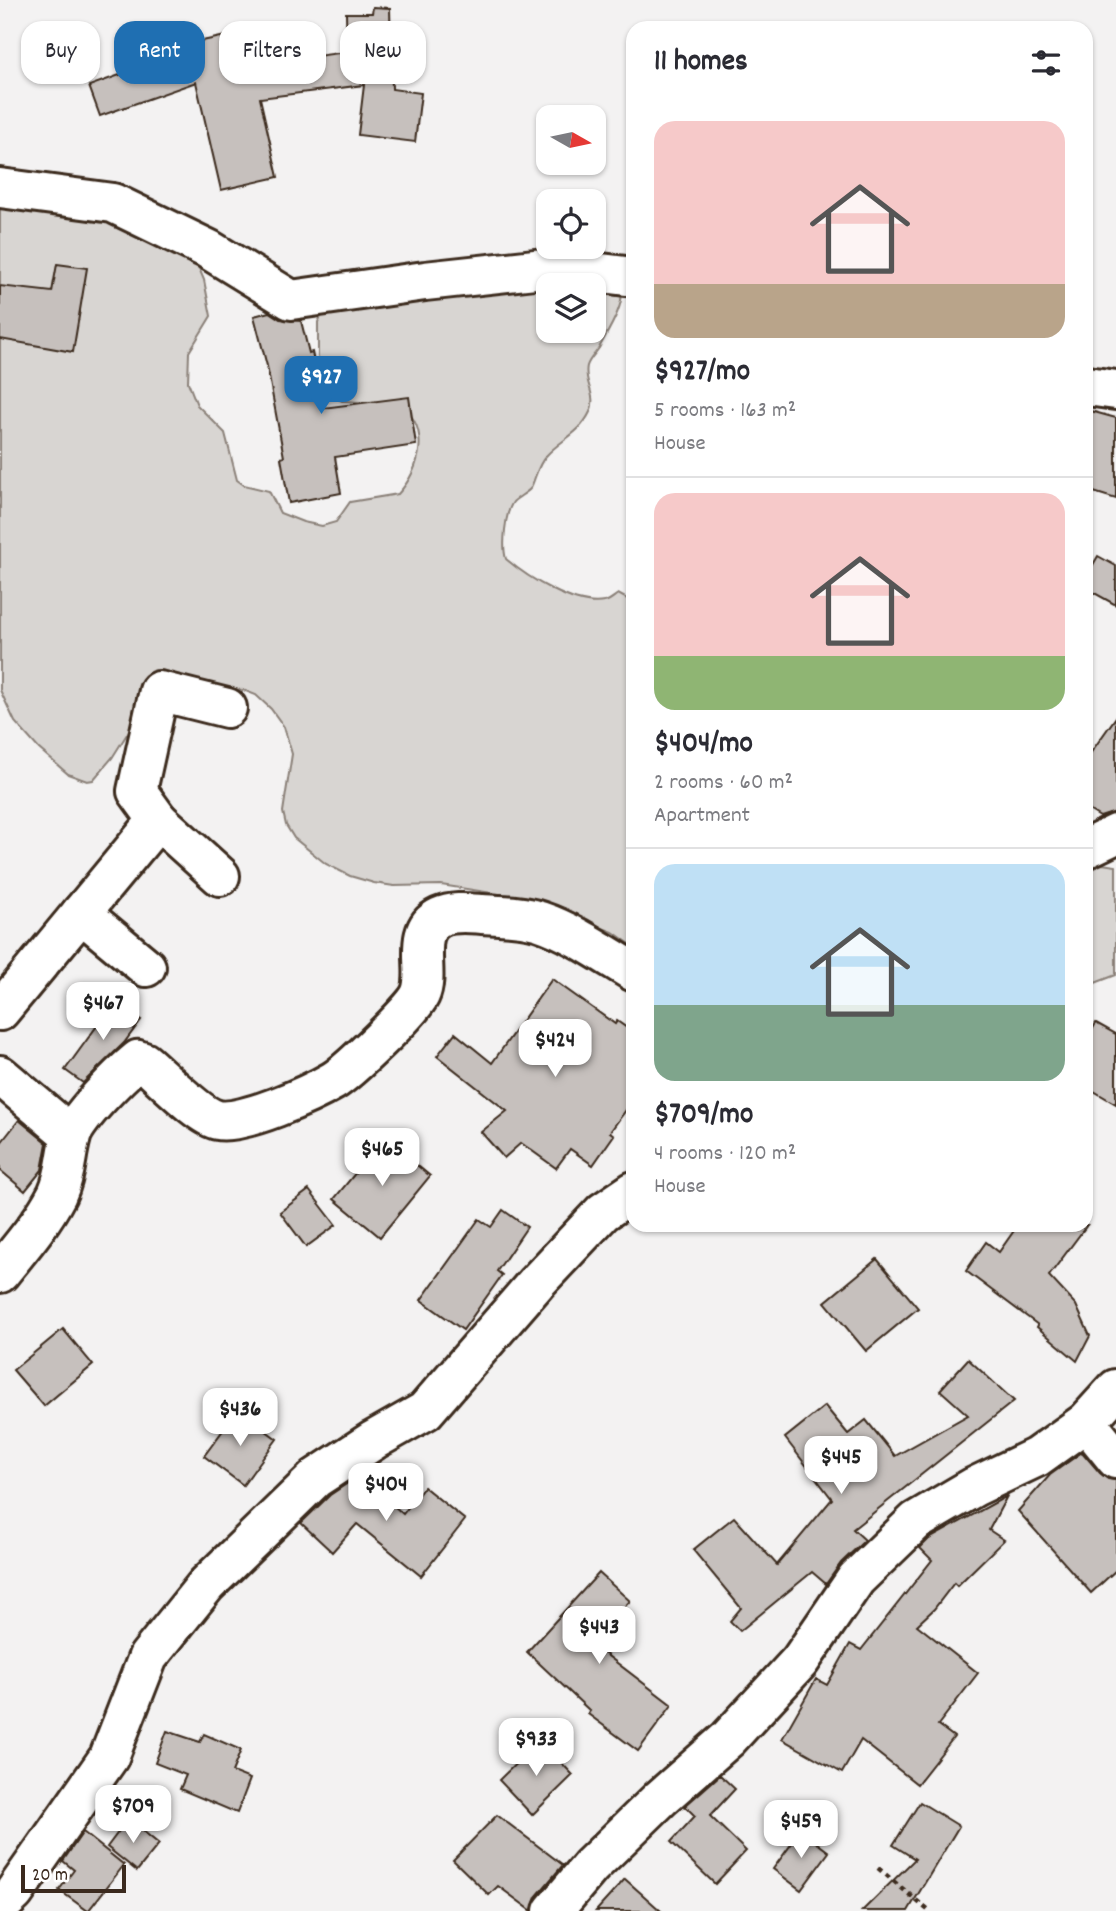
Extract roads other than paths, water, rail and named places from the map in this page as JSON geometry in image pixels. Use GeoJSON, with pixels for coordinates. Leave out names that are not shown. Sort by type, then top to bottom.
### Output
{"type":"FeatureCollection","features":[{"type":"Feature","properties":{"kind":"street"},"geometry":{"type":"LineString","coordinates":[[0,188],[113,203],[208,249],[291,300],[553,267],[626,276]]}},
{"type":"Feature","properties":{"kind":"street"},"geometry":{"type":"LineString","coordinates":[[1093,387],[1116,390]]}},
{"type":"Feature","properties":{"kind":"street"},"geometry":{"type":"LineString","coordinates":[[220,876],[158,820],[136,791],[159,691],[227,708]]}},
{"type":"Feature","properties":{"kind":"street"},"geometry":{"type":"LineString","coordinates":[[0,1011],[158,820]]}},
{"type":"Feature","properties":{"kind":"street"},"geometry":{"type":"LineString","coordinates":[[1093,845],[1116,834]]}},
{"type":"Feature","properties":{"kind":"street"},"geometry":{"type":"LineString","coordinates":[[81,913],[146,967]]}},
{"type":"Feature","properties":{"kind":"street"},"geometry":{"type":"LineString","coordinates":[[0,1273],[45,1216],[58,1192],[66,1172],[71,1135],[79,1121],[138,1060],[144,1062],[204,1115],[217,1120],[232,1121],[288,1103],[335,1080],[411,1008],[421,993],[422,950],[426,931],[438,918],[457,913],[509,915],[539,921],[575,937],[626,967]]}},
{"type":"Feature","properties":{"kind":"street"},"geometry":{"type":"LineString","coordinates":[[0,1075],[71,1135]]}},
{"type":"Feature","properties":{"kind":"street"},"geometry":{"type":"LineString","coordinates":[[0,1906],[14,1893],[109,1757],[148,1657],[206,1585],[316,1478],[425,1411],[536,1283],[603,1212],[626,1196]]}},
{"type":"Feature","properties":{"kind":"street"},"geometry":{"type":"LineString","coordinates":[[552,1911],[611,1846],[660,1798],[728,1739],[800,1661],[856,1579],[916,1521],[974,1487],[1037,1457],[1086,1422],[1116,1389]]}},
{"type":"Feature","properties":{"kind":"street"},"geometry":{"type":"LineString","coordinates":[[1086,1422],[1116,1459]]}}]}
